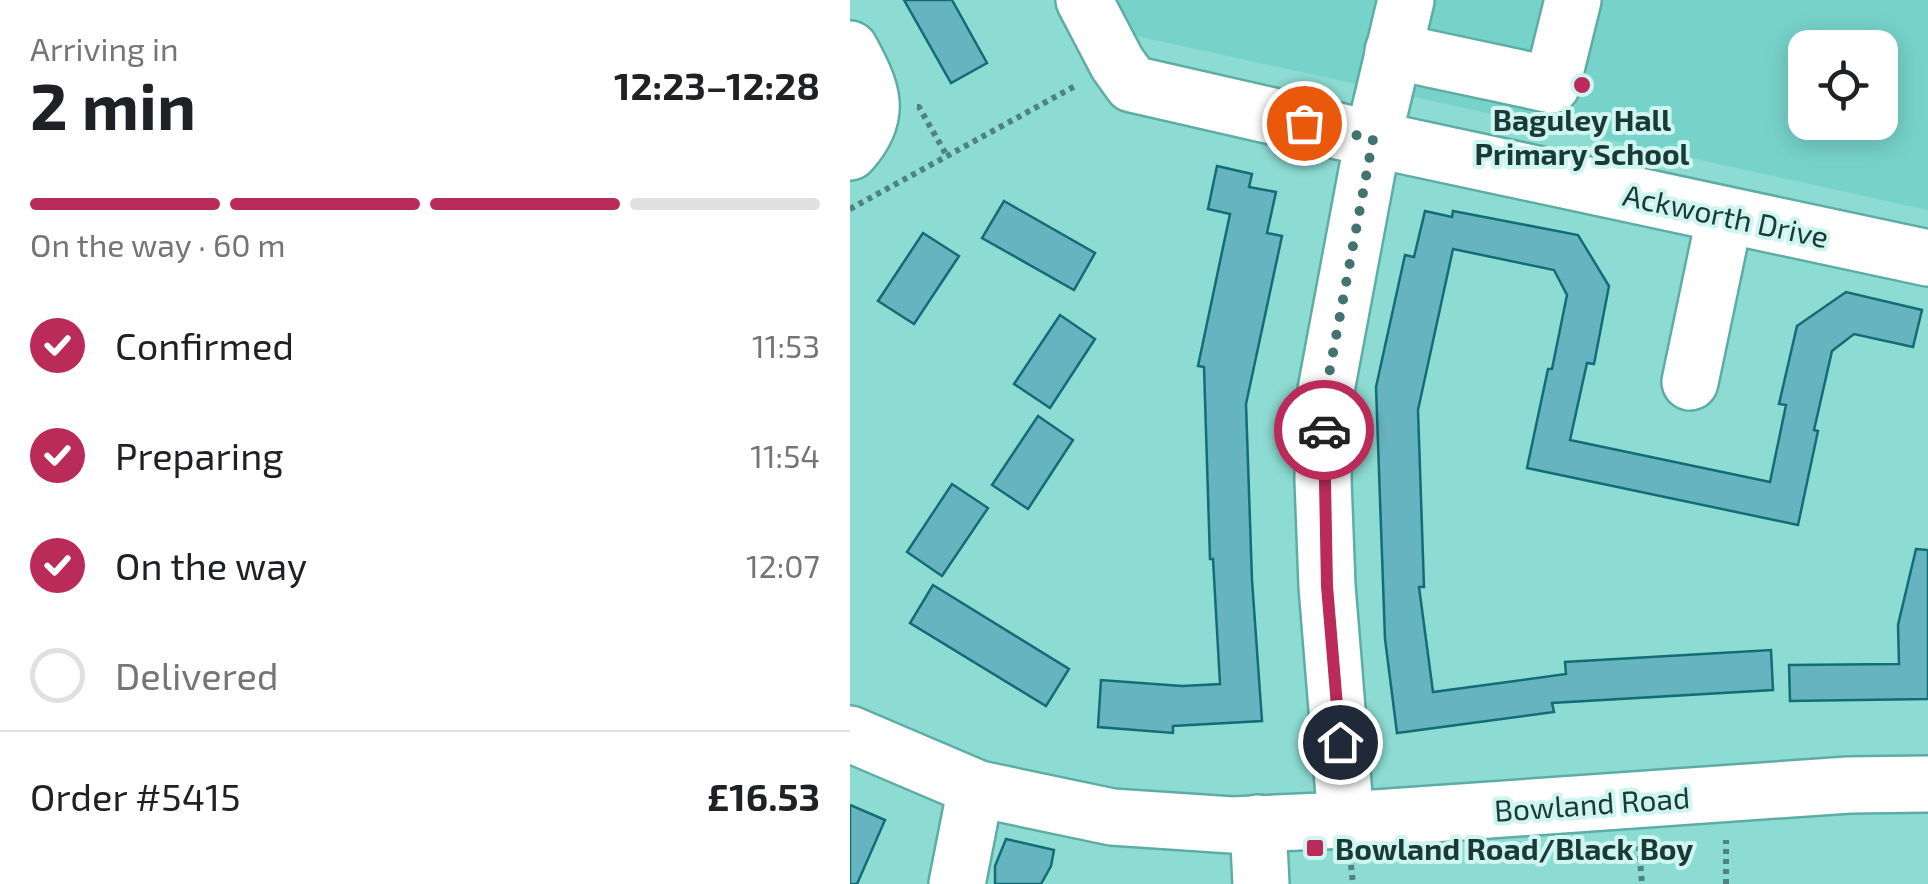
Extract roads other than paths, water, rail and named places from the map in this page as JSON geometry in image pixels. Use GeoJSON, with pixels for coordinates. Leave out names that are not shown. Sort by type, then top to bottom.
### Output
{"type":"FeatureCollection","features":[{"type":"Feature","properties":{"kind":"street","name":"Ackworth Drive"},"geometry":{"type":"LineString","coordinates":[[1084,0],[1132,84],[1928,258]]}},
{"type":"Feature","properties":{"kind":"street"},"geometry":{"type":"LineString","coordinates":[[1346,820],[1327,586],[1324,401],[1373,139],[1400,26],[1552,85],[1573,0]]}},
{"type":"Feature","properties":{"kind":"street"},"geometry":{"type":"LineString","coordinates":[[850,50],[869,89],[872,118],[850,152]]}},
{"type":"Feature","properties":{"kind":"street"},"geometry":{"type":"LineString","coordinates":[[1690,382],[1725,215]]}},
{"type":"Feature","properties":{"kind":"street","name":"Bowland Road"},"geometry":{"type":"LineString","coordinates":[[850,734],[979,789],[1112,817],[1232,825],[1850,785],[1928,784]]}},
{"type":"Feature","properties":{"kind":"street"},"geometry":{"type":"LineString","coordinates":[[957,884],[979,789]]}},
{"type":"Feature","properties":{"kind":"street"},"geometry":{"type":"LineString","coordinates":[[1258,824],[1261,884]]}},
{"type":"Feature","properties":{"kind":"place","name":"Baguley Hall Primary School"},"geometry":{"type":"Point","coordinates":[1582,85]}},
{"type":"Feature","properties":{"kind":"place","name":"Bowland Road/Black Boy"},"geometry":{"type":"Point","coordinates":[1315,848]}}]}
